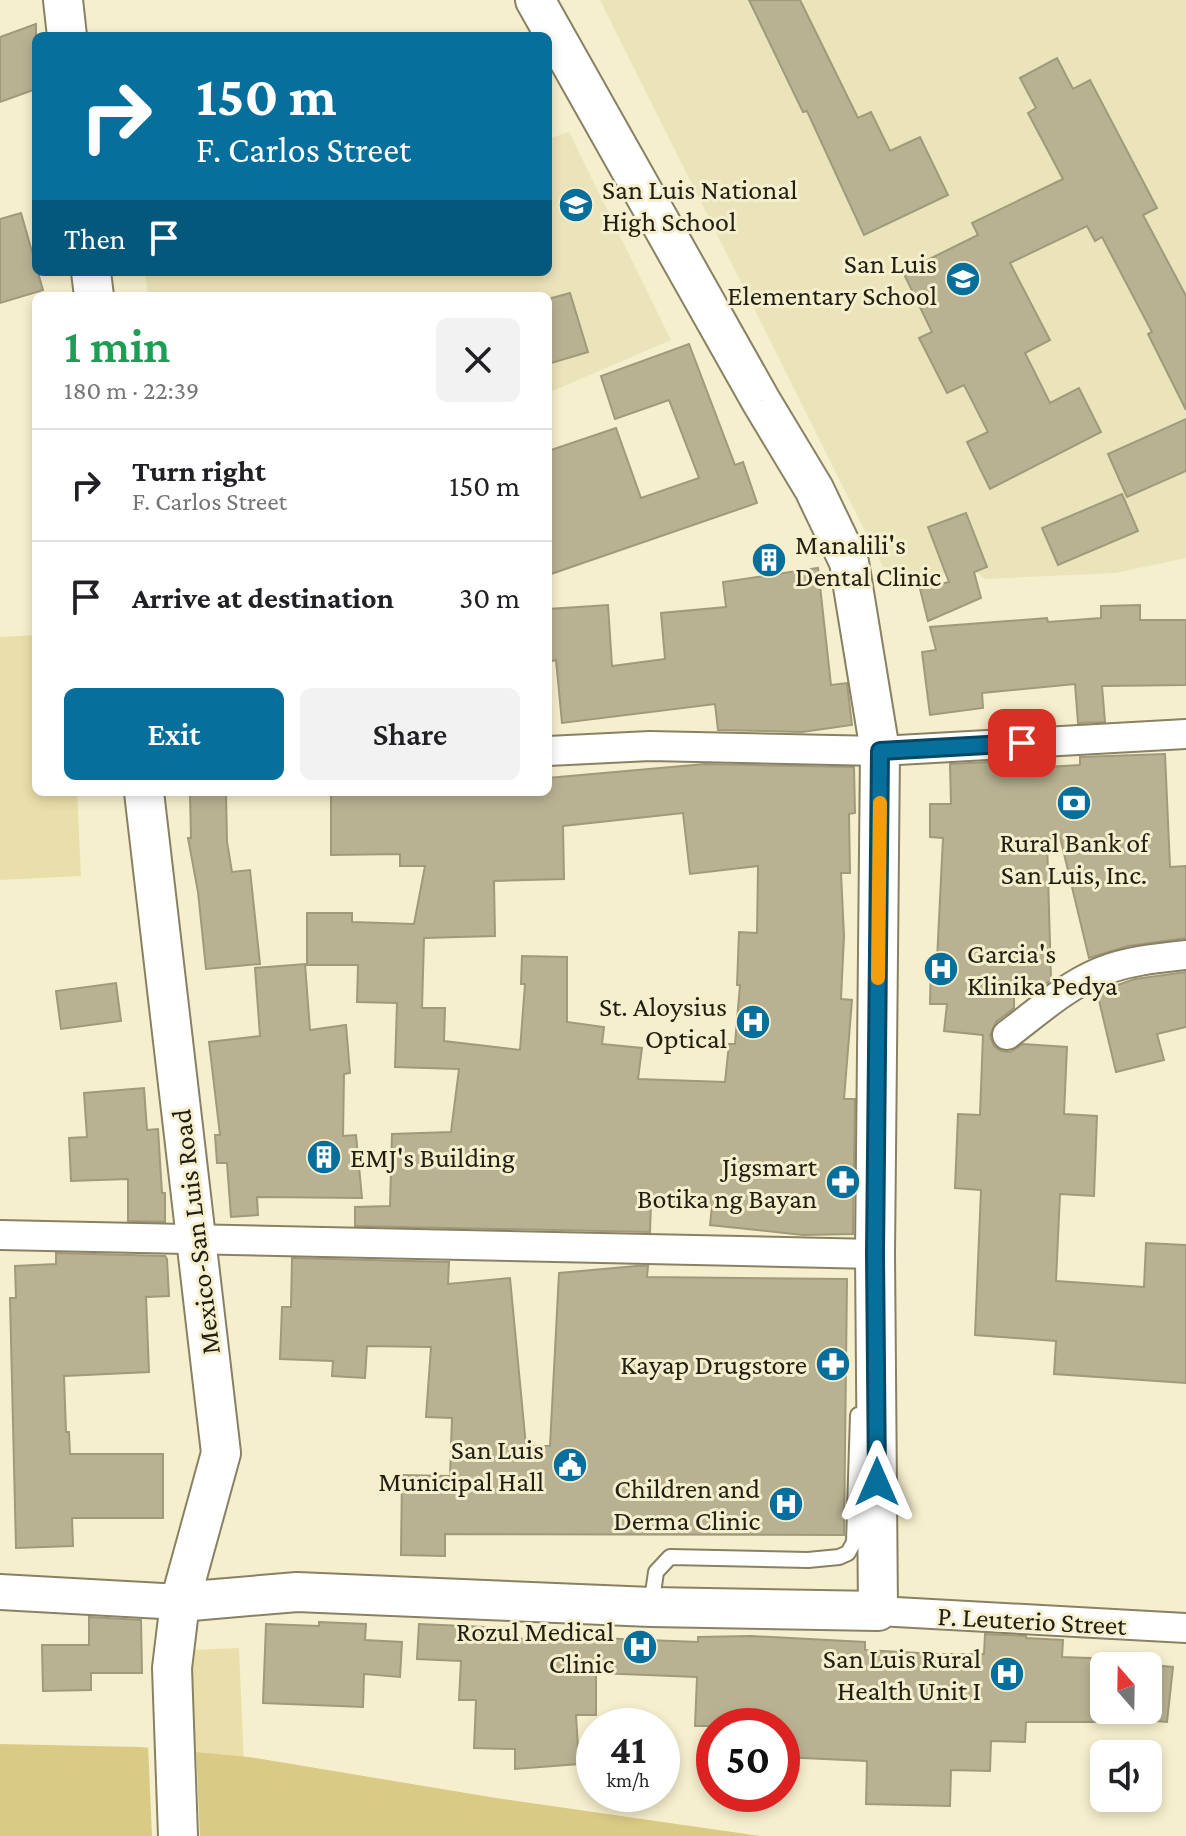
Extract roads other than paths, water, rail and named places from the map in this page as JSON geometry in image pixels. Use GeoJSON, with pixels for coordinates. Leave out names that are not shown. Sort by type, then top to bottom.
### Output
{"type":"FeatureCollection","features":[{"type":"Feature","properties":{"kind":"main road"},"geometry":{"type":"LineString","coordinates":[[63,0],[67,32]]}},
{"type":"Feature","properties":{"kind":"main road"},"geometry":{"type":"LineString","coordinates":[[180,1602],[297,1592],[651,1607],[878,1611],[866,1510],[877,1397],[875,1254],[880,751],[849,562],[814,489],[761,401],[535,0]]}},
{"type":"Feature","properties":{"kind":"main road","name":"Mexico-San Luis Road"},"geometry":{"type":"LineString","coordinates":[[144,796],[221,1453],[180,1602],[172,1668],[178,1836]]}},
{"type":"Feature","properties":{"kind":"street"},"geometry":{"type":"LineString","coordinates":[[552,751],[650,746],[880,751],[1186,734]]}},
{"type":"Feature","properties":{"kind":"street"},"geometry":{"type":"LineString","coordinates":[[1007,1035],[1060,996],[1101,972],[1157,958],[1186,955]]}},
{"type":"Feature","properties":{"kind":"street"},"geometry":{"type":"LineString","coordinates":[[0,1235],[875,1254]]}},
{"type":"Feature","properties":{"kind":"street"},"geometry":{"type":"LineString","coordinates":[[0,1592],[180,1602]]}},
{"type":"Feature","properties":{"kind":"street","name":"P. Leuterio Street"},"geometry":{"type":"LineString","coordinates":[[878,1611],[1186,1628]]}},
{"type":"Feature","properties":{"kind":"lane"},"geometry":{"type":"LineString","coordinates":[[651,1607],[656,1572],[670,1557],[808,1560],[839,1557],[848,1553],[866,1510]]}},
{"type":"Feature","properties":{"kind":"place","name":"San Luis National High School"},"geometry":{"type":"Point","coordinates":[576,205]}},
{"type":"Feature","properties":{"kind":"place","name":"San Luis Elementary School"},"geometry":{"type":"Point","coordinates":[963,279]}},
{"type":"Feature","properties":{"kind":"place","name":"Manalili's Dental Clinic"},"geometry":{"type":"Point","coordinates":[769,560]}},
{"type":"Feature","properties":{"kind":"place","name":"Rural Bank of San Luis, Inc."},"geometry":{"type":"Point","coordinates":[1074,803]}},
{"type":"Feature","properties":{"kind":"place","name":"Garcia's Klinika Pedya"},"geometry":{"type":"Point","coordinates":[941,969]}},
{"type":"Feature","properties":{"kind":"place","name":"St. Aloysius Optical"},"geometry":{"type":"Point","coordinates":[753,1022]}},
{"type":"Feature","properties":{"kind":"place","name":"EMJ's Building"},"geometry":{"type":"Point","coordinates":[324,1157]}},
{"type":"Feature","properties":{"kind":"place","name":"Jigsmart Botika ng Bayan"},"geometry":{"type":"Point","coordinates":[843,1182]}},
{"type":"Feature","properties":{"kind":"place","name":"Kayap Drugstore"},"geometry":{"type":"Point","coordinates":[833,1364]}},
{"type":"Feature","properties":{"kind":"place","name":"San Luis Municipal Hall"},"geometry":{"type":"Point","coordinates":[570,1465]}},
{"type":"Feature","properties":{"kind":"place","name":"Children and Derma Clinic"},"geometry":{"type":"Point","coordinates":[786,1504]}},
{"type":"Feature","properties":{"kind":"place","name":"Rozul Medical Clinic"},"geometry":{"type":"Point","coordinates":[640,1647]}},
{"type":"Feature","properties":{"kind":"place","name":"San Luis Rural Health Unit I"},"geometry":{"type":"Point","coordinates":[1007,1674]}}]}
